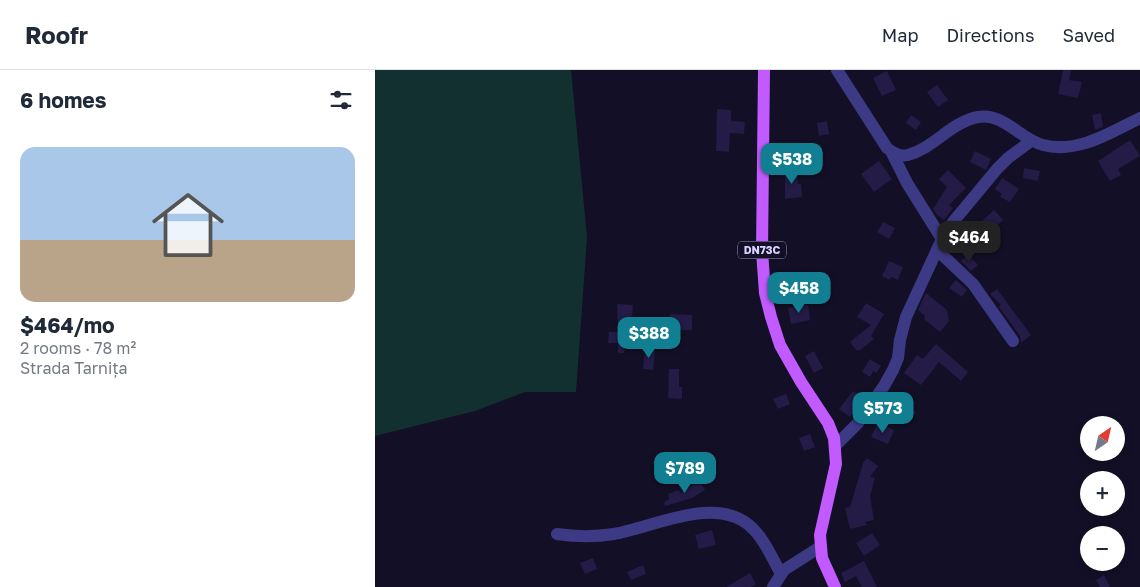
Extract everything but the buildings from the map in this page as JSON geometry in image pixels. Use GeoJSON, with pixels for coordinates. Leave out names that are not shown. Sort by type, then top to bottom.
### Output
{"type":"FeatureCollection","features":[{"type":"Feature","properties":{"kind":"main road","name":"DN73C"},"geometry":{"type":"LineString","coordinates":[[764,70],[762,251],[765,293],[780,345],[801,382],[828,423],[834,438],[836,464],[822,523],[820,547],[826,568],[835,587]]}},
{"type":"Feature","properties":{"kind":"street"},"geometry":{"type":"LineString","coordinates":[[837,70],[892,153],[940,244],[973,284],[1013,341]]}},
{"type":"Feature","properties":{"kind":"street"},"geometry":{"type":"LineString","coordinates":[[892,153],[907,155],[962,122],[980,116],[993,117],[1031,141],[1055,147],[1079,146],[1140,118]]}},
{"type":"Feature","properties":{"kind":"street"},"geometry":{"type":"LineString","coordinates":[[835,446],[858,423],[893,370],[906,317],[940,244],[953,222],[997,169],[1031,141]]}},
{"type":"Feature","properties":{"kind":"street"},"geometry":{"type":"LineString","coordinates":[[557,534],[589,537],[615,534],[678,518],[721,512],[737,517],[750,526],[760,538],[781,574]]}},
{"type":"Feature","properties":{"kind":"street"},"geometry":{"type":"LineString","coordinates":[[773,587],[781,574],[820,547]]}},
{"type":"Feature","properties":{"kind":"green space"},"geometry":{"type":"Polygon","coordinates":[[[375,70],[571,70],[587,237],[576,392],[525,392],[475,411],[375,436],[375,70]]]}}]}
